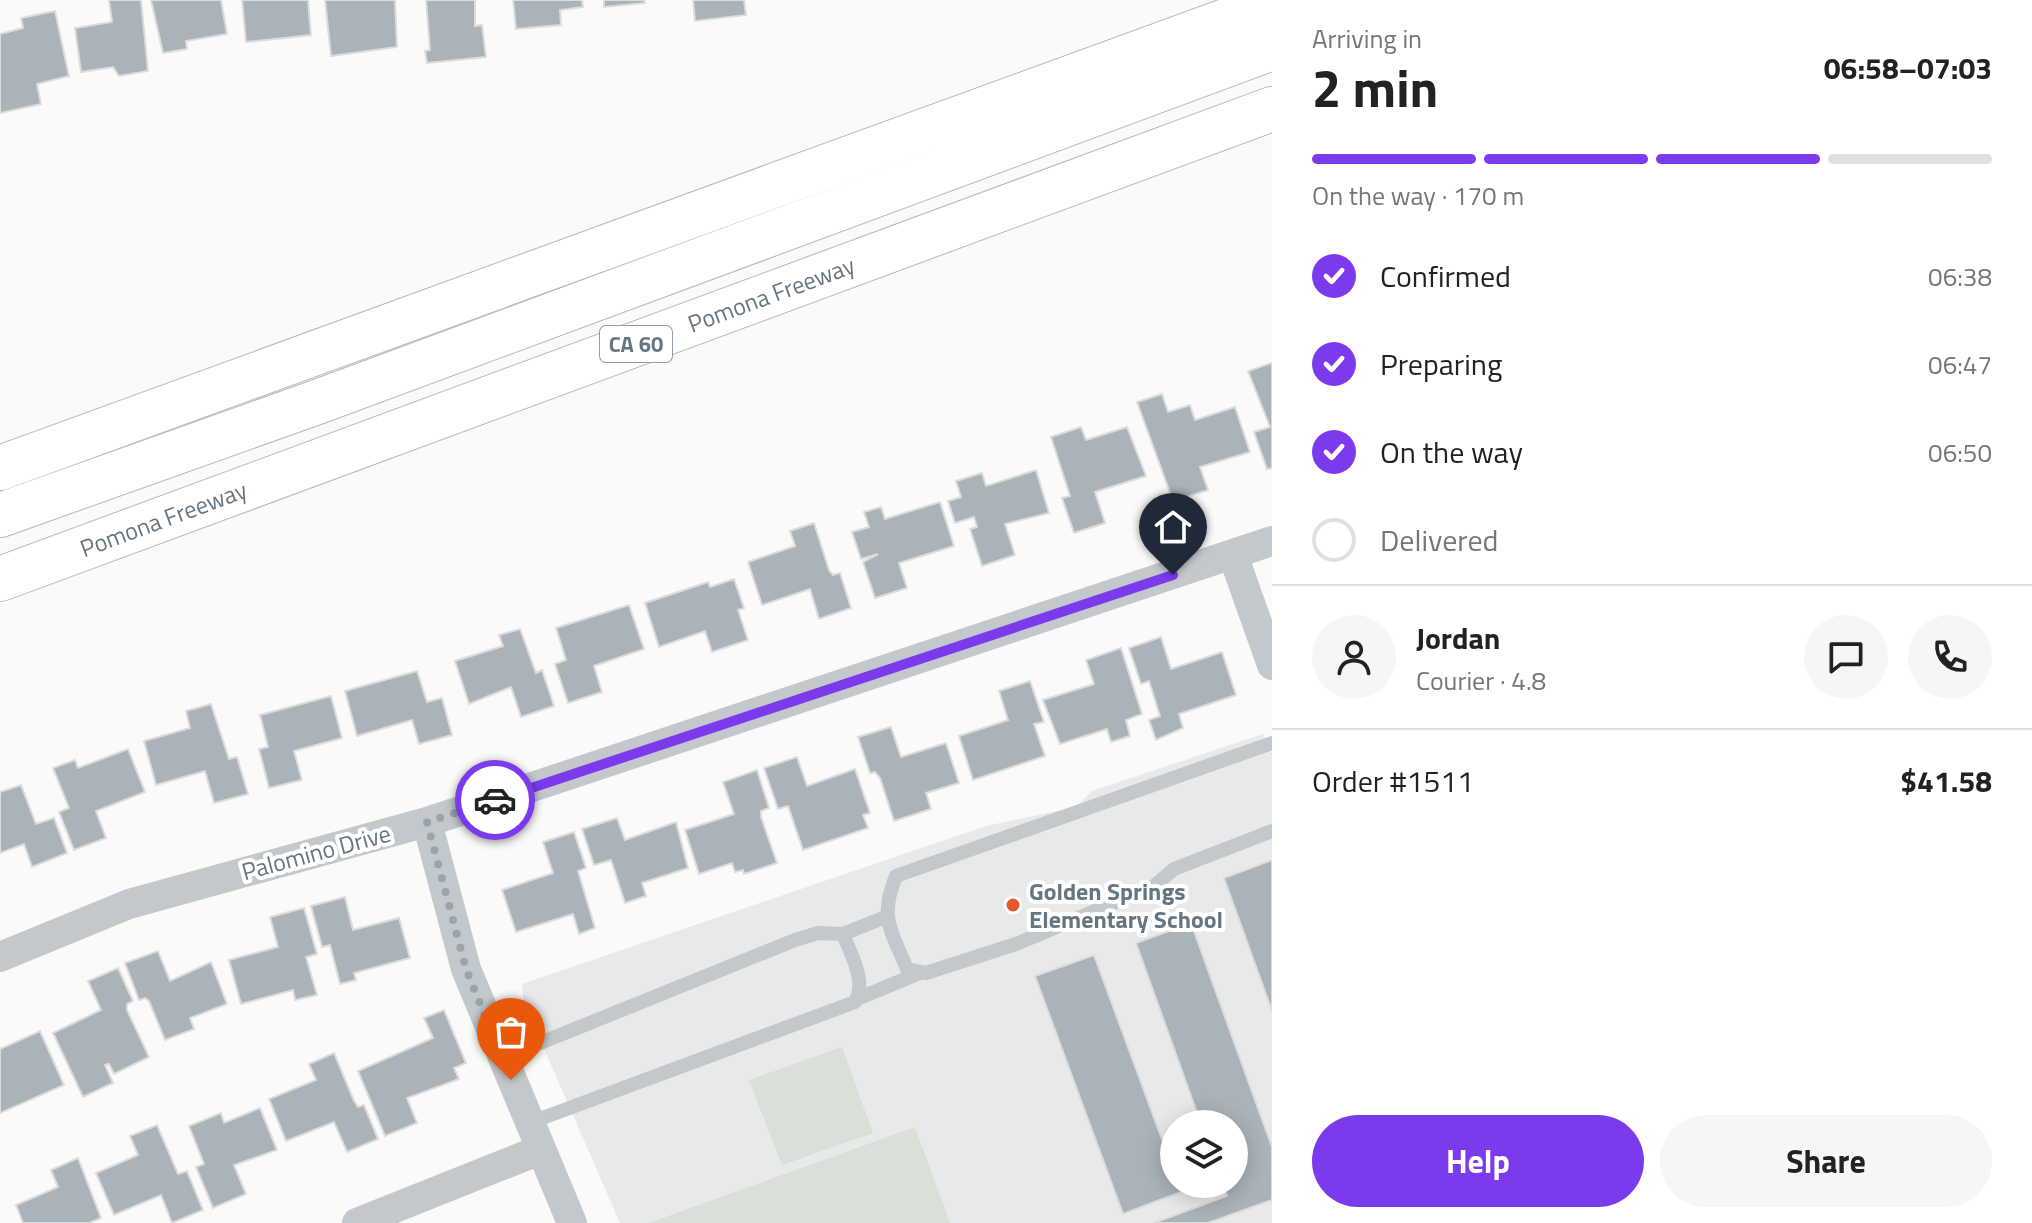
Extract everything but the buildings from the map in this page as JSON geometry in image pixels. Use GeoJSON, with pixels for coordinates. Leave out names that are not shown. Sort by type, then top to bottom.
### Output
{"type":"FeatureCollection","features":[{"type":"Feature","properties":{"kind":"highway"},"geometry":{"type":"LineString","coordinates":[[0,468],[1272,4]]}},
{"type":"Feature","properties":{"kind":"highway"},"geometry":{"type":"LineString","coordinates":[[0,515],[320,401],[1272,48]]}},
{"type":"Feature","properties":{"kind":"highway"},"geometry":{"type":"LineString","coordinates":[[0,535],[1272,68]]}},
{"type":"Feature","properties":{"kind":"highway","name":"Pomona Freeway"},"geometry":{"type":"LineString","coordinates":[[0,579],[1272,109]]}},
{"type":"Feature","properties":{"kind":"street","name":"Palomino Drive"},"geometry":{"type":"LineString","coordinates":[[0,957],[129,904],[427,822],[1272,541]]}},
{"type":"Feature","properties":{"kind":"street"},"geometry":{"type":"LineString","coordinates":[[1233,555],[1272,665]]}},
{"type":"Feature","properties":{"kind":"street"},"geometry":{"type":"LineString","coordinates":[[427,822],[466,969],[572,1223]]}},
{"type":"Feature","properties":{"kind":"street"},"geometry":{"type":"LineString","coordinates":[[357,1223],[535,1136]]}},
{"type":"Feature","properties":{"kind":"lane"},"geometry":{"type":"LineString","coordinates":[[922,972],[907,969],[888,916],[886,903],[896,876],[1272,743]]}},
{"type":"Feature","properties":{"kind":"lane"},"geometry":{"type":"LineString","coordinates":[[535,1136],[922,972],[1016,944],[1154,886],[1174,869],[1272,831]]}},
{"type":"Feature","properties":{"kind":"lane"},"geometry":{"type":"LineString","coordinates":[[503,1058],[795,940],[818,933],[843,934],[888,916]]}},
{"type":"Feature","properties":{"kind":"lane"},"geometry":{"type":"LineString","coordinates":[[843,934],[858,973],[860,992],[857,999]]}},
{"type":"Feature","properties":{"kind":"shaded area","name":"Golden Springs Elementary School"},"geometry":{"type":"Polygon","coordinates":[[[1263,734],[1272,753],[1272,1223],[620,1223],[524,1003],[522,984],[986,826],[1076,807],[1092,791],[1263,734]]]}},
{"type":"Feature","properties":{"kind":"shaded area"},"geometry":{"type":"Polygon","coordinates":[[[842,1047],[873,1133],[782,1165],[749,1080],[842,1047]]]}},
{"type":"Feature","properties":{"kind":"shaded area"},"geometry":{"type":"Polygon","coordinates":[[[915,1127],[950,1223],[649,1223],[915,1127]]]}},
{"type":"Feature","properties":{"kind":"way so far"},"geometry":{"type":"LineString","coordinates":[[495,800],[427,822],[466,969],[511,1080]]}},
{"type":"Feature","properties":{"kind":"place","name":"Golden Springs Elementary School"},"geometry":{"type":"Point","coordinates":[1013,905]}},
{"type":"Feature","properties":{"kind":"route"},"geometry":{"type":"LineString","coordinates":[[495,800],[1173,575]]}}]}
